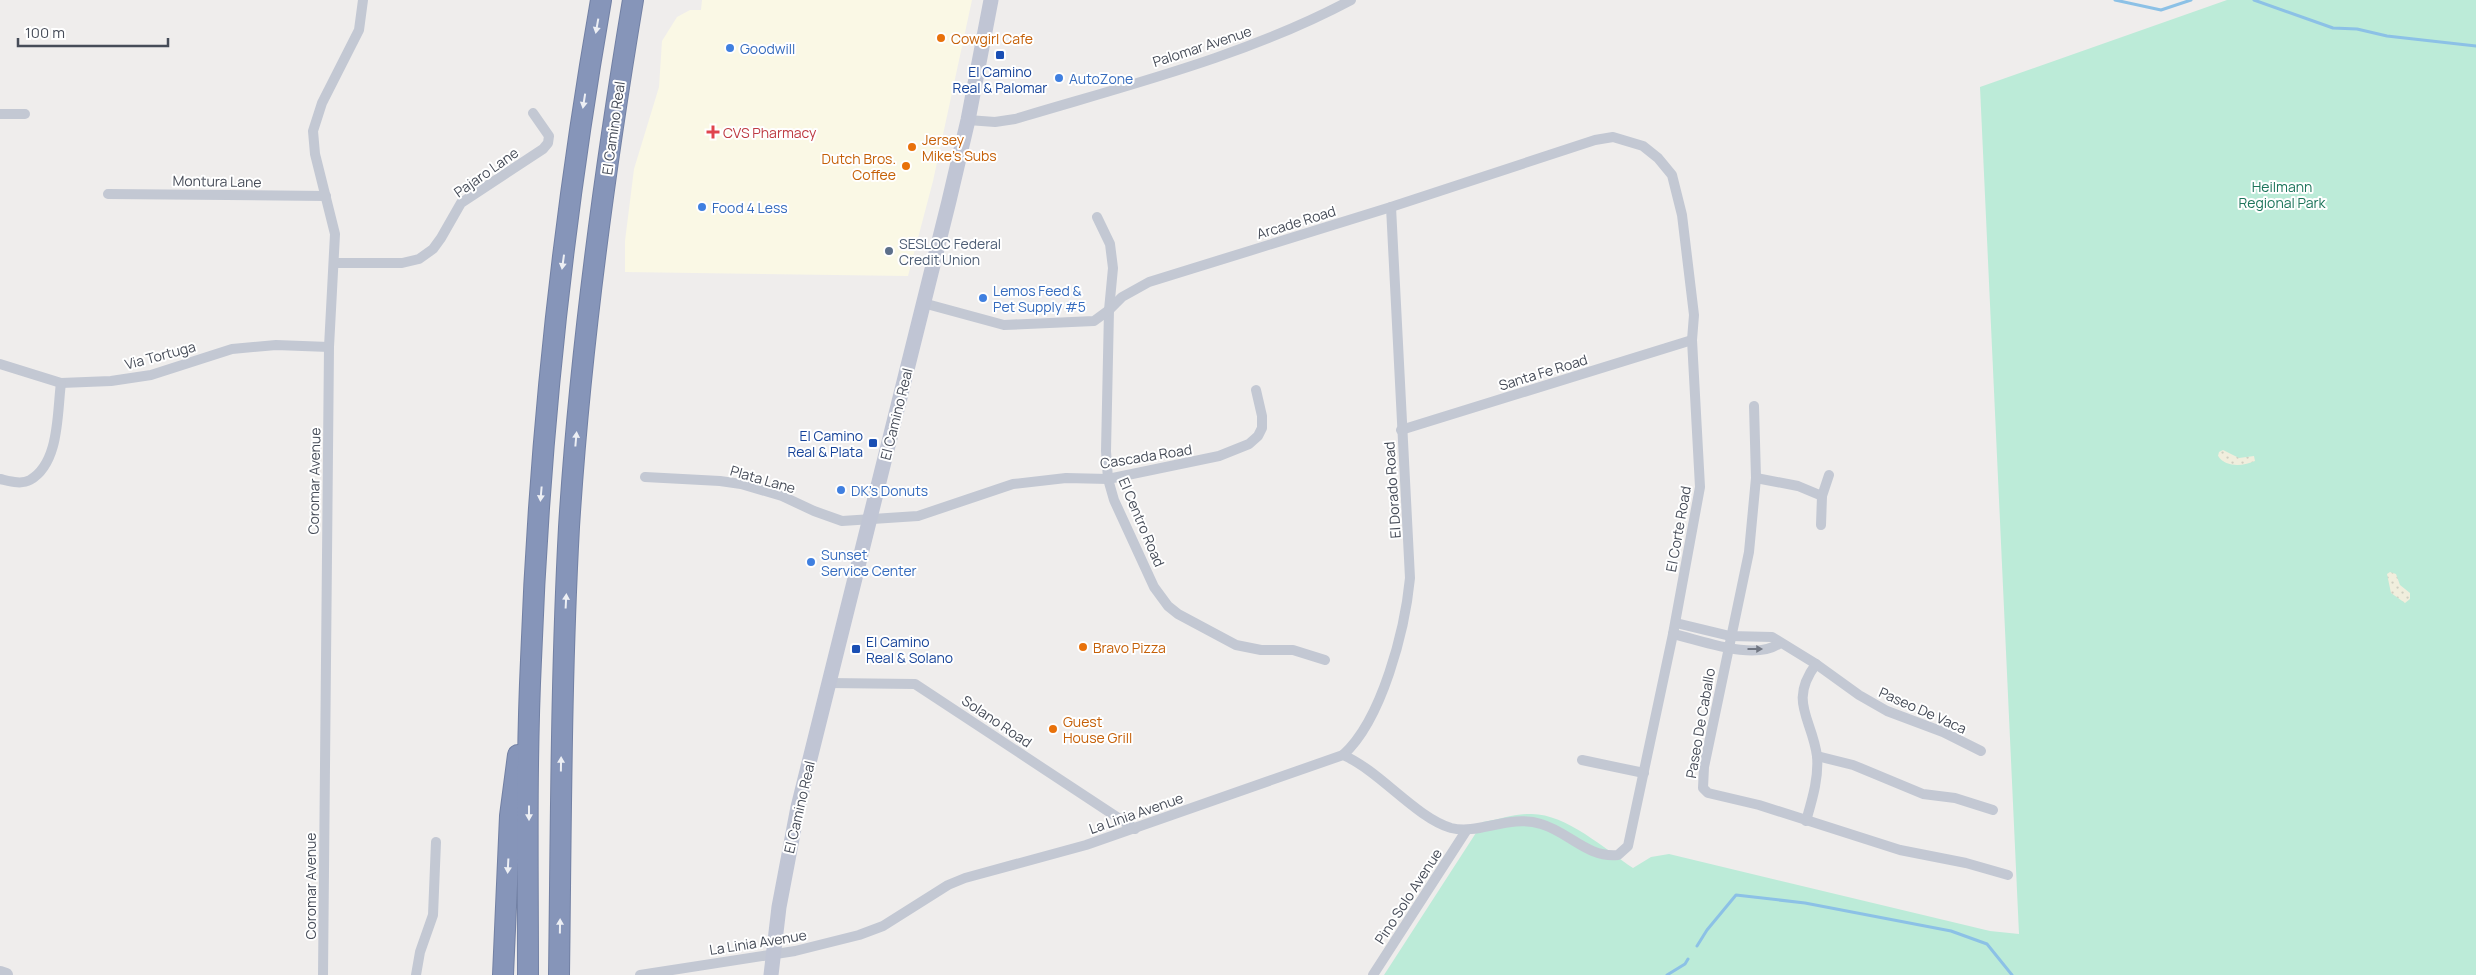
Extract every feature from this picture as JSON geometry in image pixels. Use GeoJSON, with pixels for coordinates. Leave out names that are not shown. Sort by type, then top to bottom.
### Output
{"type":"FeatureCollection","features":[{"type":"Feature","properties":{"kind":"highway"},"geometry":{"type":"LineString","coordinates":[[528,975],[531,661],[540,502],[559,291],[581,123],[601,0]]}},
{"type":"Feature","properties":{"kind":"highway","name":"El Camino Real"},"geometry":{"type":"LineString","coordinates":[[559,975],[562,723],[569,526],[594,262],[633,0]]}},
{"type":"Feature","properties":{"kind":"highway"},"geometry":{"type":"LineString","coordinates":[[619,88],[643,0]]}},
{"type":"Feature","properties":{"kind":"highway"},"geometry":{"type":"LineString","coordinates":[[503,975],[510,816],[531,661]]}},
{"type":"Feature","properties":{"kind":"main road","name":"El Camino Real"},"geometry":{"type":"LineString","coordinates":[[771,975],[791,838],[968,120],[991,0]]}},
{"type":"Feature","properties":{"kind":"street","name":"Coromar Avenue"},"geometry":{"type":"LineString","coordinates":[[323,975],[329,347],[334,263],[334,224],[315,154],[315,120],[359,30],[362,0]]}},
{"type":"Feature","properties":{"kind":"street","name":"Palomar Avenue"},"geometry":{"type":"LineString","coordinates":[[968,120],[996,122],[1015,119],[1231,53],[1307,23],[1351,0]]}},
{"type":"Feature","properties":{"kind":"street","name":"Pajaro Lane"},"geometry":{"type":"LineString","coordinates":[[334,263],[402,263],[426,254],[441,238],[461,203],[548,144],[549,136],[533,113]]}},
{"type":"Feature","properties":{"kind":"street"},"geometry":{"type":"LineString","coordinates":[[0,114],[24,114]]}},
{"type":"Feature","properties":{"kind":"street","name":"Arcade Road"},"geometry":{"type":"LineString","coordinates":[[923,303],[1004,325],[1094,320],[1109,310],[1122,297],[1149,282],[1391,207],[1595,140],[1613,137],[1643,146],[1658,158],[1672,175]]}},
{"type":"Feature","properties":{"kind":"street","name":"El Corte Road"},"geometry":{"type":"LineString","coordinates":[[1466,831],[1475,827],[1508,822],[1532,822],[1554,830],[1596,854],[1605,856],[1621,852],[1628,846],[1676,622],[1700,488],[1692,340],[1694,315],[1682,215],[1672,175]]}},
{"type":"Feature","properties":{"kind":"street","name":"Montura Lane"},"geometry":{"type":"LineString","coordinates":[[108,194],[326,196]]}},
{"type":"Feature","properties":{"kind":"street","name":"El Dorado Road"},"geometry":{"type":"LineString","coordinates":[[1343,755],[1354,745],[1375,710],[1388,676],[1409,597],[1411,563],[1402,430],[1391,207]]}},
{"type":"Feature","properties":{"kind":"street","name":"El Centro Road"},"geometry":{"type":"LineString","coordinates":[[1097,217],[1110,244],[1113,268],[1109,310],[1106,451],[1108,479],[1114,500],[1154,587],[1168,606],[1236,645],[1261,650],[1293,650],[1325,660]]}},
{"type":"Feature","properties":{"kind":"street","name":"Santa Fe Road"},"geometry":{"type":"LineString","coordinates":[[1402,430],[1692,340]]}},
{"type":"Feature","properties":{"kind":"street","name":"Via Tortuga"},"geometry":{"type":"LineString","coordinates":[[0,364],[61,383],[111,381],[150,375],[232,349],[276,345],[329,347]]}},
{"type":"Feature","properties":{"kind":"street"},"geometry":{"type":"LineString","coordinates":[[0,479],[16,483],[29,481],[40,472],[46,462],[54,438],[61,383]]}},
{"type":"Feature","properties":{"kind":"street","name":"Cascada Road"},"geometry":{"type":"LineString","coordinates":[[869,520],[918,516],[1013,484],[1042,479],[1108,479],[1203,461],[1249,444],[1256,439],[1262,428],[1262,416],[1256,390]]}},
{"type":"Feature","properties":{"kind":"street","name":"Paseo De Caballo"},"geometry":{"type":"LineString","coordinates":[[1754,406],[1756,478],[1749,552],[1730,636],[1716,720],[1704,767],[1703,788],[1708,793],[1759,805],[1900,850],[1966,863],[2008,875]]}},
{"type":"Feature","properties":{"kind":"street"},"geometry":{"type":"LineString","coordinates":[[1821,525],[1822,496],[1829,476]]}},
{"type":"Feature","properties":{"kind":"street","name":"Plata Lane"},"geometry":{"type":"LineString","coordinates":[[645,477],[720,480],[741,484],[782,496],[830,518],[842,521],[869,520]]}},
{"type":"Feature","properties":{"kind":"street"},"geometry":{"type":"LineString","coordinates":[[1756,478],[1798,486],[1822,496]]}},
{"type":"Feature","properties":{"kind":"street","name":"Paseo De Vaca"},"geometry":{"type":"LineString","coordinates":[[1676,622],[1730,636],[1772,637],[1816,664],[1859,695],[1887,711],[1943,732],[1981,750]]}},
{"type":"Feature","properties":{"kind":"street"},"geometry":{"type":"LineString","coordinates":[[1702,642],[1704,630]]}},
{"type":"Feature","properties":{"kind":"street"},"geometry":{"type":"LineString","coordinates":[[1673,634],[1728,648],[1773,649],[1780,643]]}},
{"type":"Feature","properties":{"kind":"street"},"geometry":{"type":"LineString","coordinates":[[1806,821],[1814,793],[1817,756],[1805,720],[1802,701],[1806,679],[1816,664]]}},
{"type":"Feature","properties":{"kind":"street","name":"Solano Road"},"geometry":{"type":"LineString","coordinates":[[828,683],[915,684],[1135,829]]}},
{"type":"Feature","properties":{"kind":"street"},"geometry":{"type":"LineString","coordinates":[[1343,755],[1364,767],[1435,821],[1466,831]]}},
{"type":"Feature","properties":{"kind":"street","name":"La Linia Avenue"},"geometry":{"type":"LineString","coordinates":[[640,975],[812,948],[859,935],[883,926],[948,885],[964,878],[1063,852],[1135,829],[1343,755]]}},
{"type":"Feature","properties":{"kind":"street"},"geometry":{"type":"LineString","coordinates":[[1817,756],[1853,765],[1923,794],[1955,798],[1993,810]]}},
{"type":"Feature","properties":{"kind":"street"},"geometry":{"type":"LineString","coordinates":[[1582,760],[1644,773]]}},
{"type":"Feature","properties":{"kind":"street","name":"Pino Solo Avenue"},"geometry":{"type":"LineString","coordinates":[[1374,975],[1466,831]]}},
{"type":"Feature","properties":{"kind":"street"},"geometry":{"type":"LineString","coordinates":[[416,975],[420,952],[432,915],[436,842]]}},
{"type":"Feature","properties":{"kind":"street"},"geometry":{"type":"LineString","coordinates":[[0,973],[6,975]]}},
{"type":"Feature","properties":{"kind":"shaded area"},"geometry":{"type":"Polygon","coordinates":[[[702,0],[972,0],[933,181],[908,276],[625,272],[625,241],[634,169],[659,87],[662,41],[677,17],[690,10],[701,10],[702,0]]]}},
{"type":"Feature","properties":{"kind":"green space","name":"Heilmann Regional Park"},"geometry":{"type":"Polygon","coordinates":[[[2227,0],[2476,0],[2476,975],[1384,975],[1483,822],[1523,814],[1542,815],[1570,825],[1633,868],[1651,857],[1669,854],[1990,931],[2019,934],[1980,87],[2227,0]]]}},
{"type":"Feature","properties":{"kind":"sand"},"geometry":{"type":"Polygon","coordinates":[[[2223,450],[2239,458],[2254,456],[2255,461],[2241,465],[2226,463],[2218,456],[2219,452],[2223,450]]]}},
{"type":"Feature","properties":{"kind":"sand"},"geometry":{"type":"Polygon","coordinates":[[[2390,572],[2396,574],[2400,585],[2410,593],[2410,599],[2405,603],[2391,593],[2387,574],[2390,572]]]}},
{"type":"Feature","properties":{"kind":"waterway"},"geometry":{"type":"LineString","coordinates":[[2115,0],[2161,10],[2191,0]]}},
{"type":"Feature","properties":{"kind":"waterway"},"geometry":{"type":"LineString","coordinates":[[2254,0],[2333,28],[2357,29],[2387,36],[2476,46]]}},
{"type":"Feature","properties":{"kind":"waterway"},"geometry":{"type":"LineString","coordinates":[[1697,946],[1707,930],[1736,895],[1805,903],[1951,931],[1987,944],[2012,975]]}},
{"type":"Feature","properties":{"kind":"waterway"},"geometry":{"type":"LineString","coordinates":[[1667,975],[1685,964],[1688,959]]}},
{"type":"Feature","properties":{"kind":"place","name":"Cowgirl Cafe"},"geometry":{"type":"Point","coordinates":[941,38]}},
{"type":"Feature","properties":{"kind":"place","name":"Goodwill"},"geometry":{"type":"Point","coordinates":[730,48]}},
{"type":"Feature","properties":{"kind":"place","name":"El Camino Real & Palomar"},"geometry":{"type":"Point","coordinates":[1000,55]}},
{"type":"Feature","properties":{"kind":"place","name":"AutoZone"},"geometry":{"type":"Point","coordinates":[1059,78]}},
{"type":"Feature","properties":{"kind":"place","name":"CVS Pharmacy"},"geometry":{"type":"Point","coordinates":[713,132]}},
{"type":"Feature","properties":{"kind":"place","name":"Jersey Mike's Subs"},"geometry":{"type":"Point","coordinates":[912,147]}},
{"type":"Feature","properties":{"kind":"place","name":"Dutch Bros. Coffee"},"geometry":{"type":"Point","coordinates":[906,166]}},
{"type":"Feature","properties":{"kind":"place","name":"Food 4 Less"},"geometry":{"type":"Point","coordinates":[702,207]}},
{"type":"Feature","properties":{"kind":"place","name":"SESLOC Federal Credit Union"},"geometry":{"type":"Point","coordinates":[889,251]}},
{"type":"Feature","properties":{"kind":"place","name":"Lemos Feed & Pet Supply #5"},"geometry":{"type":"Point","coordinates":[983,298]}},
{"type":"Feature","properties":{"kind":"place","name":"El Camino Real & Plata"},"geometry":{"type":"Point","coordinates":[873,443]}},
{"type":"Feature","properties":{"kind":"place","name":"DK's Donuts"},"geometry":{"type":"Point","coordinates":[841,490]}},
{"type":"Feature","properties":{"kind":"place","name":"Sunset Service Center"},"geometry":{"type":"Point","coordinates":[811,562]}},
{"type":"Feature","properties":{"kind":"place","name":"Bravo Pizza"},"geometry":{"type":"Point","coordinates":[1083,647]}},
{"type":"Feature","properties":{"kind":"place","name":"El Camino Real & Solano"},"geometry":{"type":"Point","coordinates":[856,649]}},
{"type":"Feature","properties":{"kind":"place","name":"Guest House Grill"},"geometry":{"type":"Point","coordinates":[1053,729]}}]}
